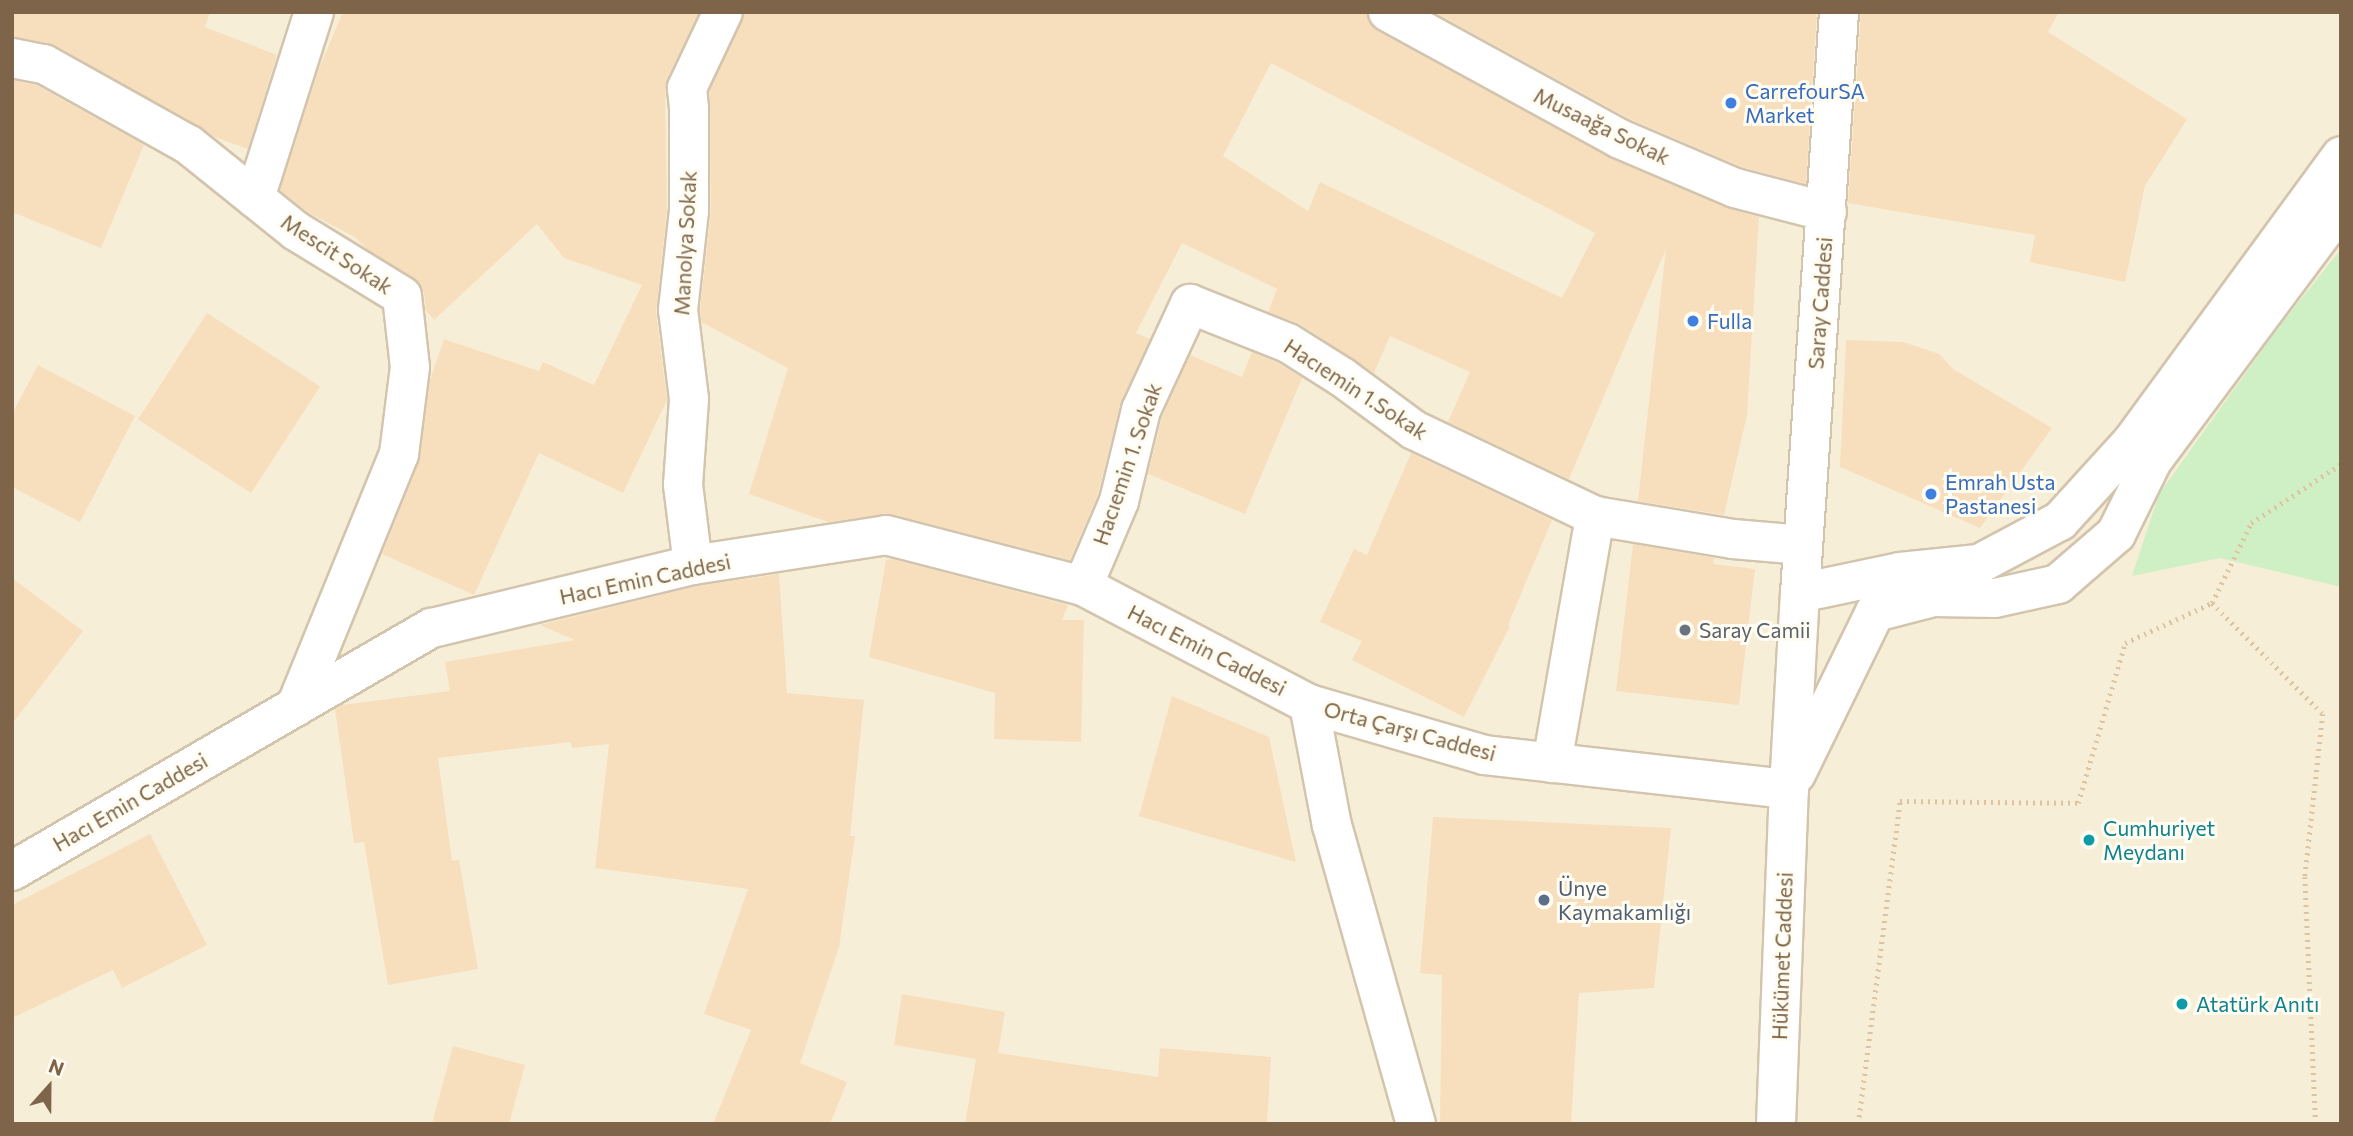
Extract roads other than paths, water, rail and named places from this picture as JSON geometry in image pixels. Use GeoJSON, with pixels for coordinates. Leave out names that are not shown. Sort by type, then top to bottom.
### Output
{"type":"FeatureCollection","features":[{"type":"Feature","properties":{"kind":"street"},"geometry":{"type":"LineString","coordinates":[[255,198],[314,12]]}},
{"type":"Feature","properties":{"kind":"street","name":"Manolya Sokak"},"geometry":{"type":"LineString","coordinates":[[693,565],[683,485],[689,399],[678,310],[689,211],[687,88],[723,12]]}},
{"type":"Feature","properties":{"kind":"street","name":"Musaağa Sokak"},"geometry":{"type":"LineString","coordinates":[[1388,12],[1620,139],[1735,188],[1827,212]]}},
{"type":"Feature","properties":{"kind":"street","name":"Saray Caddesi"},"geometry":{"type":"LineString","coordinates":[[1800,593],[1839,12]]}},
{"type":"Feature","properties":{"kind":"street","name":"Mescit Sokak"},"geometry":{"type":"LineString","coordinates":[[12,58],[44,64],[189,145],[296,230],[402,296],[410,367],[399,454],[296,707]]}},
{"type":"Feature","properties":{"kind":"street"},"geometry":{"type":"LineString","coordinates":[[1789,789],[1800,593],[1900,572],[1979,564],[2060,521],[2132,442],[2341,156]]}},
{"type":"Feature","properties":{"kind":"street"},"geometry":{"type":"LineString","coordinates":[[1789,789],[1875,612],[1934,597],[1995,598],[2058,584],[2116,534],[2152,461],[2341,207]]}},
{"type":"Feature","properties":{"kind":"street","name":"Hacıemin 1.Sokak"},"geometry":{"type":"LineString","coordinates":[[1190,304],[1288,343],[1342,377],[1414,430],[1595,516],[1733,538],[1803,545]]}},
{"type":"Feature","properties":{"kind":"street","name":"Hacıemin 1. Sokak"},"geometry":{"type":"LineString","coordinates":[[1083,586],[1119,501],[1141,410],[1190,304]]}},
{"type":"Feature","properties":{"kind":"street"},"geometry":{"type":"LineString","coordinates":[[1552,763],[1595,516]]}},
{"type":"Feature","properties":{"kind":"street","name":"Hacı Emin Caddesi"},"geometry":{"type":"LineString","coordinates":[[12,871],[432,628],[693,565],[886,535],[1083,586],[1309,704]]}},
{"type":"Feature","properties":{"kind":"street","name":"Orta Çarşı Caddesi"},"geometry":{"type":"LineString","coordinates":[[1416,1124],[1332,826],[1309,704],[1484,755],[1789,789]]}},
{"type":"Feature","properties":{"kind":"street","name":"Hükümet Caddesi"},"geometry":{"type":"LineString","coordinates":[[1776,1124],[1789,789]]}},
{"type":"Feature","properties":{"kind":"place","name":"CarrefourSA Market"},"geometry":{"type":"Point","coordinates":[1731,103]}},
{"type":"Feature","properties":{"kind":"place","name":"Fulla"},"geometry":{"type":"Point","coordinates":[1693,321]}},
{"type":"Feature","properties":{"kind":"place","name":"Emrah Usta Pastanesi"},"geometry":{"type":"Point","coordinates":[1931,494]}},
{"type":"Feature","properties":{"kind":"place","name":"Saray Camii"},"geometry":{"type":"Point","coordinates":[1685,630]}},
{"type":"Feature","properties":{"kind":"place","name":"Cumhuriyet Meydanı"},"geometry":{"type":"Point","coordinates":[2089,840]}},
{"type":"Feature","properties":{"kind":"place","name":"Ünye Kaymakamlığı"},"geometry":{"type":"Point","coordinates":[1544,900]}},
{"type":"Feature","properties":{"kind":"place","name":"Atatürk Anıtı"},"geometry":{"type":"Point","coordinates":[2182,1004]}}]}
